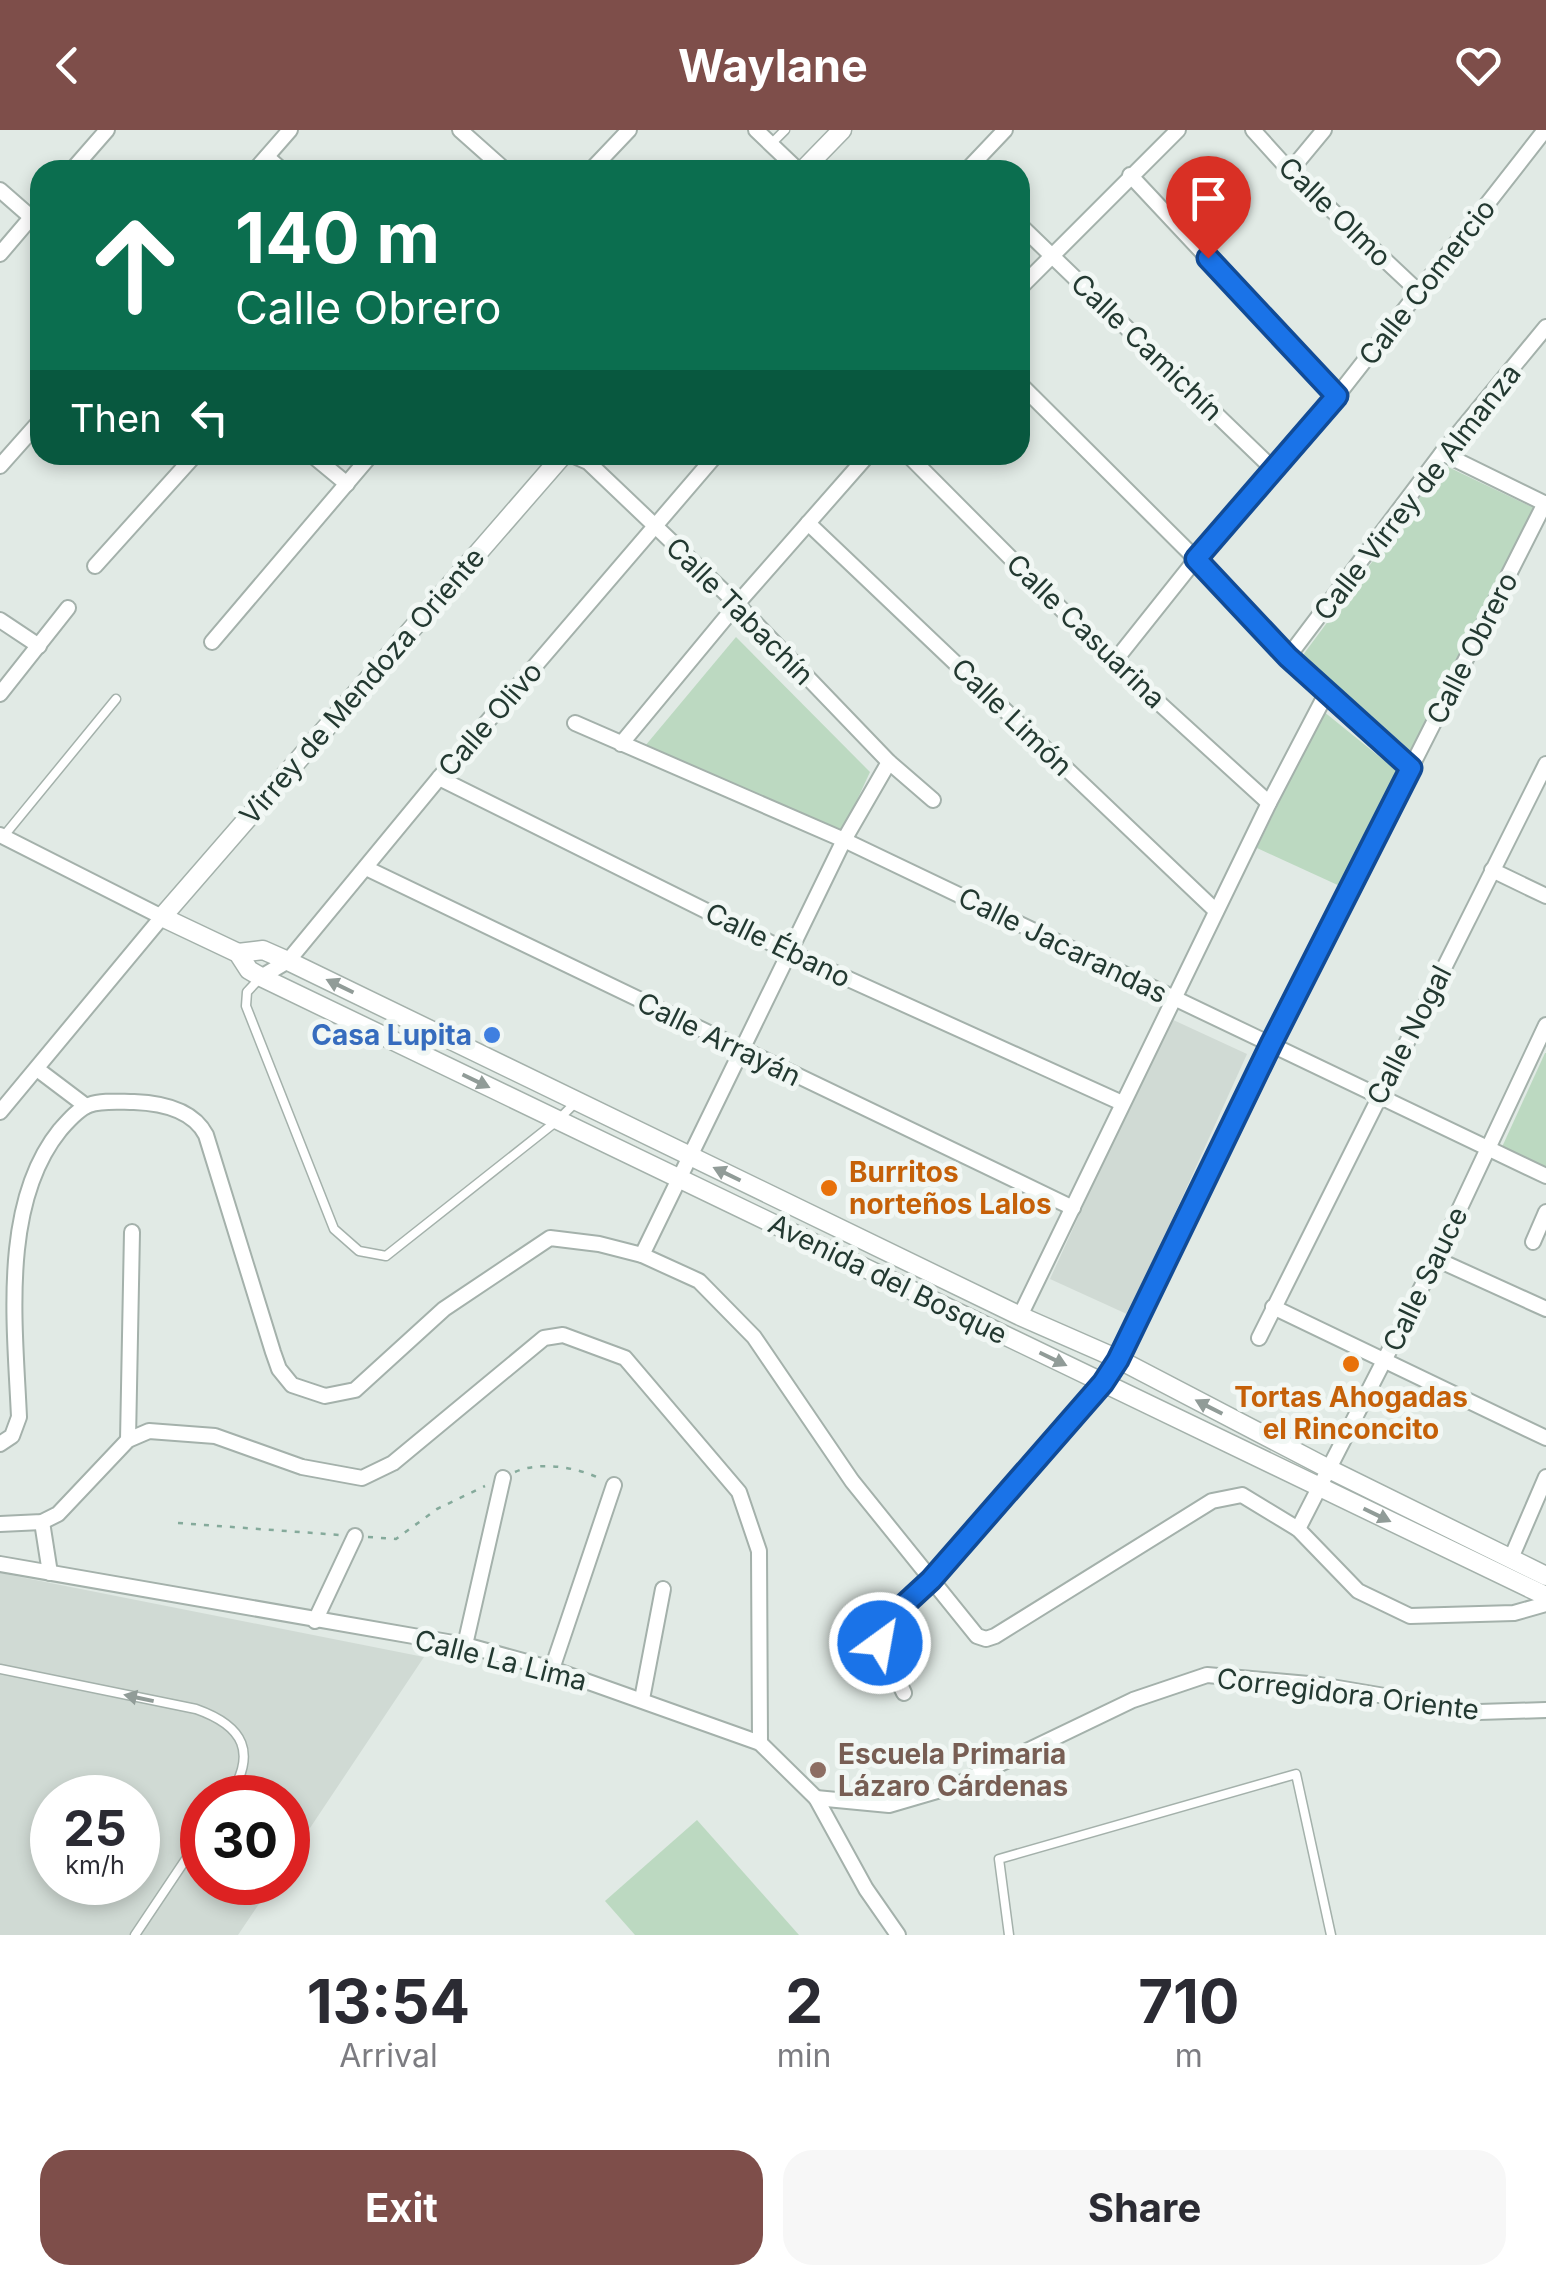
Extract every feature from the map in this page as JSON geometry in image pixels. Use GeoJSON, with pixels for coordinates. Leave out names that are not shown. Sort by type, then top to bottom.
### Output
{"type":"FeatureCollection","features":[{"type":"Feature","properties":{"kind":"street"},"geometry":{"type":"LineString","coordinates":[[81,160],[107,130]]}},
{"type":"Feature","properties":{"kind":"street"},"geometry":{"type":"LineString","coordinates":[[264,160],[290,130]]}},
{"type":"Feature","properties":{"kind":"street"},"geometry":{"type":"LineString","coordinates":[[460,130],[494,160]]}},
{"type":"Feature","properties":{"kind":"street"},"geometry":{"type":"LineString","coordinates":[[600,160],[629,130]]}},
{"type":"Feature","properties":{"kind":"street"},"geometry":{"type":"LineString","coordinates":[[756,130],[789,160]]}},
{"type":"Feature","properties":{"kind":"street"},"geometry":{"type":"LineString","coordinates":[[810,160],[842,130]]}},
{"type":"Feature","properties":{"kind":"street"},"geometry":{"type":"LineString","coordinates":[[976,160],[1005,130]]}},
{"type":"Feature","properties":{"kind":"street"},"geometry":{"type":"LineString","coordinates":[[1030,278],[1178,130]]}},
{"type":"Feature","properties":{"kind":"street","name":"Calle Olmo"},"geometry":{"type":"LineString","coordinates":[[1253,130],[1290,171],[1419,292]]}},
{"type":"Feature","properties":{"kind":"street"},"geometry":{"type":"LineString","coordinates":[[1290,171],[1324,130]]}},
{"type":"Feature","properties":{"kind":"street","name":"Calle Comercio"},"geometry":{"type":"LineString","coordinates":[[1114,662],[1196,559],[1337,396],[1545,130]]}},
{"type":"Feature","properties":{"kind":"street"},"geometry":{"type":"LineString","coordinates":[[267,156],[271,160]]}},
{"type":"Feature","properties":{"kind":"street"},"geometry":{"type":"LineString","coordinates":[[1130,175],[1337,396]]}},
{"type":"Feature","properties":{"kind":"street"},"geometry":{"type":"LineString","coordinates":[[0,190],[30,212]]}},
{"type":"Feature","properties":{"kind":"street"},"geometry":{"type":"LineString","coordinates":[[0,254],[30,224]]}},
{"type":"Feature","properties":{"kind":"street","name":"Calle Camichín"},"geometry":{"type":"LineString","coordinates":[[1030,234],[1274,470]]}},
{"type":"Feature","properties":{"kind":"street","name":"Calle Virrey de Almanza"},"geometry":{"type":"LineString","coordinates":[[1288,657],[1442,453],[1546,328]]}},
{"type":"Feature","properties":{"kind":"street"},"geometry":{"type":"LineString","coordinates":[[1030,394],[1288,657],[1411,768]]}},
{"type":"Feature","properties":{"kind":"street"},"geometry":{"type":"LineString","coordinates":[[0,466],[30,432]]}},
{"type":"Feature","properties":{"kind":"street"},"geometry":{"type":"LineString","coordinates":[[1442,453],[1545,503]]}},
{"type":"Feature","properties":{"kind":"street"},"geometry":{"type":"LineString","coordinates":[[95,566],[185,465]]}},
{"type":"Feature","properties":{"kind":"street"},"geometry":{"type":"LineString","coordinates":[[324,465],[347,484]]}},
{"type":"Feature","properties":{"kind":"street"},"geometry":{"type":"LineString","coordinates":[[212,642],[363,465]]}},
{"type":"Feature","properties":{"kind":"street","name":"Virrey de Mendoza Oriente"},"geometry":{"type":"LineString","coordinates":[[162,917],[553,465]]}},
{"type":"Feature","properties":{"kind":"street","name":"Calle Tabachín"},"geometry":{"type":"LineString","coordinates":[[593,465],[737,604],[889,762],[933,800]]}},
{"type":"Feature","properties":{"kind":"street","name":"Calle Olivo"},"geometry":{"type":"LineString","coordinates":[[261,978],[288,961],[708,465]]}},
{"type":"Feature","properties":{"kind":"street"},"geometry":{"type":"LineString","coordinates":[[621,744],[859,465]]}},
{"type":"Feature","properties":{"kind":"street","name":"Calle Casuarina"},"geometry":{"type":"LineString","coordinates":[[918,465],[1114,662],[1269,803]]}},
{"type":"Feature","properties":{"kind":"street","name":"Calle Obrero"},"geometry":{"type":"LineString","coordinates":[[904,1693],[880,1643],[879,1628],[931,1580],[1103,1383],[1118,1360],[1271,1044],[1545,503]]}},
{"type":"Feature","properties":{"kind":"street","name":"Calle Limón"},"geometry":{"type":"LineString","coordinates":[[808,523],[1216,912]]}},
{"type":"Feature","properties":{"kind":"street"},"geometry":{"type":"LineString","coordinates":[[0,694],[68,608]]}},
{"type":"Feature","properties":{"kind":"street"},"geometry":{"type":"LineString","coordinates":[[0,620],[39,646]]}},
{"type":"Feature","properties":{"kind":"street"},"geometry":{"type":"LineString","coordinates":[[1020,1316],[1173,998],[1327,692]]}},
{"type":"Feature","properties":{"kind":"street","name":"Calle Jacarandas"},"geometry":{"type":"LineString","coordinates":[[575,723],[844,840],[1546,1176]]}},
{"type":"Feature","properties":{"kind":"street"},"geometry":{"type":"LineString","coordinates":[[642,1255],[844,840],[889,762]]}},
{"type":"Feature","properties":{"kind":"street","name":"Calle Nogal"},"geometry":{"type":"LineString","coordinates":[[1259,1338],[1545,767]]}},
{"type":"Feature","properties":{"kind":"street","name":"Calle Ébano"},"geometry":{"type":"LineString","coordinates":[[439,778],[791,953],[1122,1103]]}},
{"type":"Feature","properties":{"kind":"street","name":"Avenida del Bosque"},"geometry":{"type":"LineString","coordinates":[[2,836],[238,954],[249,970],[261,978],[1546,1600]]}},
{"type":"Feature","properties":{"kind":"street","name":"Calle Arrayán"},"geometry":{"type":"LineString","coordinates":[[366,868],[1073,1208]]}},
{"type":"Feature","properties":{"kind":"street"},"geometry":{"type":"LineString","coordinates":[[1492,870],[1546,896]]}},
{"type":"Feature","properties":{"kind":"street"},"geometry":{"type":"LineString","coordinates":[[0,1112],[162,917]]}},
{"type":"Feature","properties":{"kind":"street","name":"Avenida del Bosque"},"geometry":{"type":"LineString","coordinates":[[238,954],[263,950],[288,961],[1118,1360],[1546,1576]]}},
{"type":"Feature","properties":{"kind":"street","name":"Calle Sauce"},"geometry":{"type":"LineString","coordinates":[[1298,1529],[1436,1259],[1545,1029]]}},
{"type":"Feature","properties":{"kind":"street"},"geometry":{"type":"LineString","coordinates":[[37,1068],[86,1106]]}},
{"type":"Feature","properties":{"kind":"street"},"geometry":{"type":"LineString","coordinates":[[0,1444],[12,1436],[19,1417],[14,1280],[17,1230],[26,1189],[50,1140],[86,1106],[152,1102],[192,1116],[200,1123],[226,1192],[280,1369],[292,1385],[325,1396],[355,1390],[444,1308],[550,1238],[599,1244],[642,1255],[699,1281],[754,1338],[852,1481],[976,1636],[986,1639],[1212,1501],[1242,1495],[1298,1529],[1358,1591],[1410,1616],[1514,1613],[1546,1600]]}},
{"type":"Feature","properties":{"kind":"street"},"geometry":{"type":"LineString","coordinates":[[1533,1242],[1546,1212]]}},
{"type":"Feature","properties":{"kind":"street"},"geometry":{"type":"LineString","coordinates":[[128,1440],[132,1232]]}},
{"type":"Feature","properties":{"kind":"street"},"geometry":{"type":"LineString","coordinates":[[1436,1259],[1546,1310]]}},
{"type":"Feature","properties":{"kind":"street"},"geometry":{"type":"LineString","coordinates":[[1273,1307],[1546,1438]]}},
{"type":"Feature","properties":{"kind":"street"},"geometry":{"type":"LineString","coordinates":[[0,1524],[42,1522],[58,1514],[128,1440],[149,1431],[215,1436],[302,1467],[362,1478],[393,1462],[544,1338],[563,1335],[625,1358],[739,1492],[758,1551],[760,1743]]}},
{"type":"Feature","properties":{"kind":"street"},"geometry":{"type":"LineString","coordinates":[[1512,1556],[1546,1477]]}},
{"type":"Feature","properties":{"kind":"street"},"geometry":{"type":"LineString","coordinates":[[465,1646],[503,1478]]}},
{"type":"Feature","properties":{"kind":"street"},"geometry":{"type":"LineString","coordinates":[[552,1669],[614,1485]]}},
{"type":"Feature","properties":{"kind":"street"},"geometry":{"type":"LineString","coordinates":[[42,1522],[50,1573]]}},
{"type":"Feature","properties":{"kind":"street"},"geometry":{"type":"LineString","coordinates":[[315,1621],[355,1536]]}},
{"type":"Feature","properties":{"kind":"street","name":"Calle La Lima"},"geometry":{"type":"LineString","coordinates":[[0,1564],[465,1646],[552,1669],[760,1743],[816,1798],[866,1890],[898,1935]]}},
{"type":"Feature","properties":{"kind":"street"},"geometry":{"type":"LineString","coordinates":[[642,1699],[662,1589]]}},
{"type":"Feature","properties":{"kind":"street","name":"Corregidora Oriente"},"geometry":{"type":"LineString","coordinates":[[816,1798],[889,1805],[954,1786],[1133,1700],[1207,1676],[1320,1686],[1479,1712],[1546,1710]]}},
{"type":"Feature","properties":{"kind":"lane"},"geometry":{"type":"LineString","coordinates":[[771,144],[785,130]]}},
{"type":"Feature","properties":{"kind":"lane"},"geometry":{"type":"LineString","coordinates":[[2,836],[116,699]]}},
{"type":"Feature","properties":{"kind":"lane"},"geometry":{"type":"LineString","coordinates":[[261,978],[247,992],[246,1006],[334,1229],[360,1251],[386,1256],[558,1120],[577,1100]]}},
{"type":"Feature","properties":{"kind":"lane"},"geometry":{"type":"LineString","coordinates":[[0,1669],[196,1709],[217,1717],[242,1742],[245,1758],[240,1775]]}},
{"type":"Feature","properties":{"kind":"lane"},"geometry":{"type":"LineString","coordinates":[[1009,1935],[999,1859],[1296,1774],[1331,1935]]}},
{"type":"Feature","properties":{"kind":"lane"},"geometry":{"type":"LineString","coordinates":[[135,1935],[180,1869]]}},
{"type":"Feature","properties":{"kind":"path"},"geometry":{"type":"LineString","coordinates":[[178,1522],[396,1539],[437,1509],[531,1466],[584,1471],[614,1485]]}},
{"type":"Feature","properties":{"kind":"shaded area"},"geometry":{"type":"Polygon","coordinates":[[[1169,1018],[1247,1054],[1129,1315],[1050,1279],[1169,1018]]]}},
{"type":"Feature","properties":{"kind":"shaded area"},"geometry":{"type":"Polygon","coordinates":[[[0,1573],[424,1657],[310,1828],[310,1775],[180,1775],[180,1905],[258,1905],[238,1935],[0,1935],[0,1573]]]}},
{"type":"Feature","properties":{"kind":"green space"},"geometry":{"type":"Polygon","coordinates":[[[1444,465],[1534,508],[1413,753],[1303,655],[1444,465]]]}},
{"type":"Feature","properties":{"kind":"green space"},"geometry":{"type":"Polygon","coordinates":[[[736,637],[870,772],[840,837],[645,746],[736,637]]]}},
{"type":"Feature","properties":{"kind":"green space"},"geometry":{"type":"Polygon","coordinates":[[[1323,711],[1402,775],[1342,887],[1257,848],[1323,711]]]}},
{"type":"Feature","properties":{"kind":"green space"},"geometry":{"type":"Polygon","coordinates":[[[1546,1053],[1546,1167],[1502,1147],[1546,1053]]]}},
{"type":"Feature","properties":{"kind":"green space"},"geometry":{"type":"Polygon","coordinates":[[[697,1820],[799,1935],[635,1935],[605,1901],[697,1820]]]}},
{"type":"Feature","properties":{"kind":"place","name":"Casa Lupita"},"geometry":{"type":"Point","coordinates":[492,1035]}},
{"type":"Feature","properties":{"kind":"place","name":"Burritos norteños Lalos"},"geometry":{"type":"Point","coordinates":[829,1188]}},
{"type":"Feature","properties":{"kind":"place","name":"Tortas Ahogadas el Rinconcito"},"geometry":{"type":"Point","coordinates":[1351,1364]}},
{"type":"Feature","properties":{"kind":"place","name":"Escuela Primaria Lázaro Cárdenas"},"geometry":{"type":"Point","coordinates":[818,1770]}},
{"type":"Feature","properties":{"kind":"route"},"geometry":{"type":"LineString","coordinates":[[880,1643],[879,1628],[931,1580],[1103,1383],[1118,1360],[1271,1044],[1411,768],[1288,657],[1196,559],[1337,396],[1208,258]]}}]}
